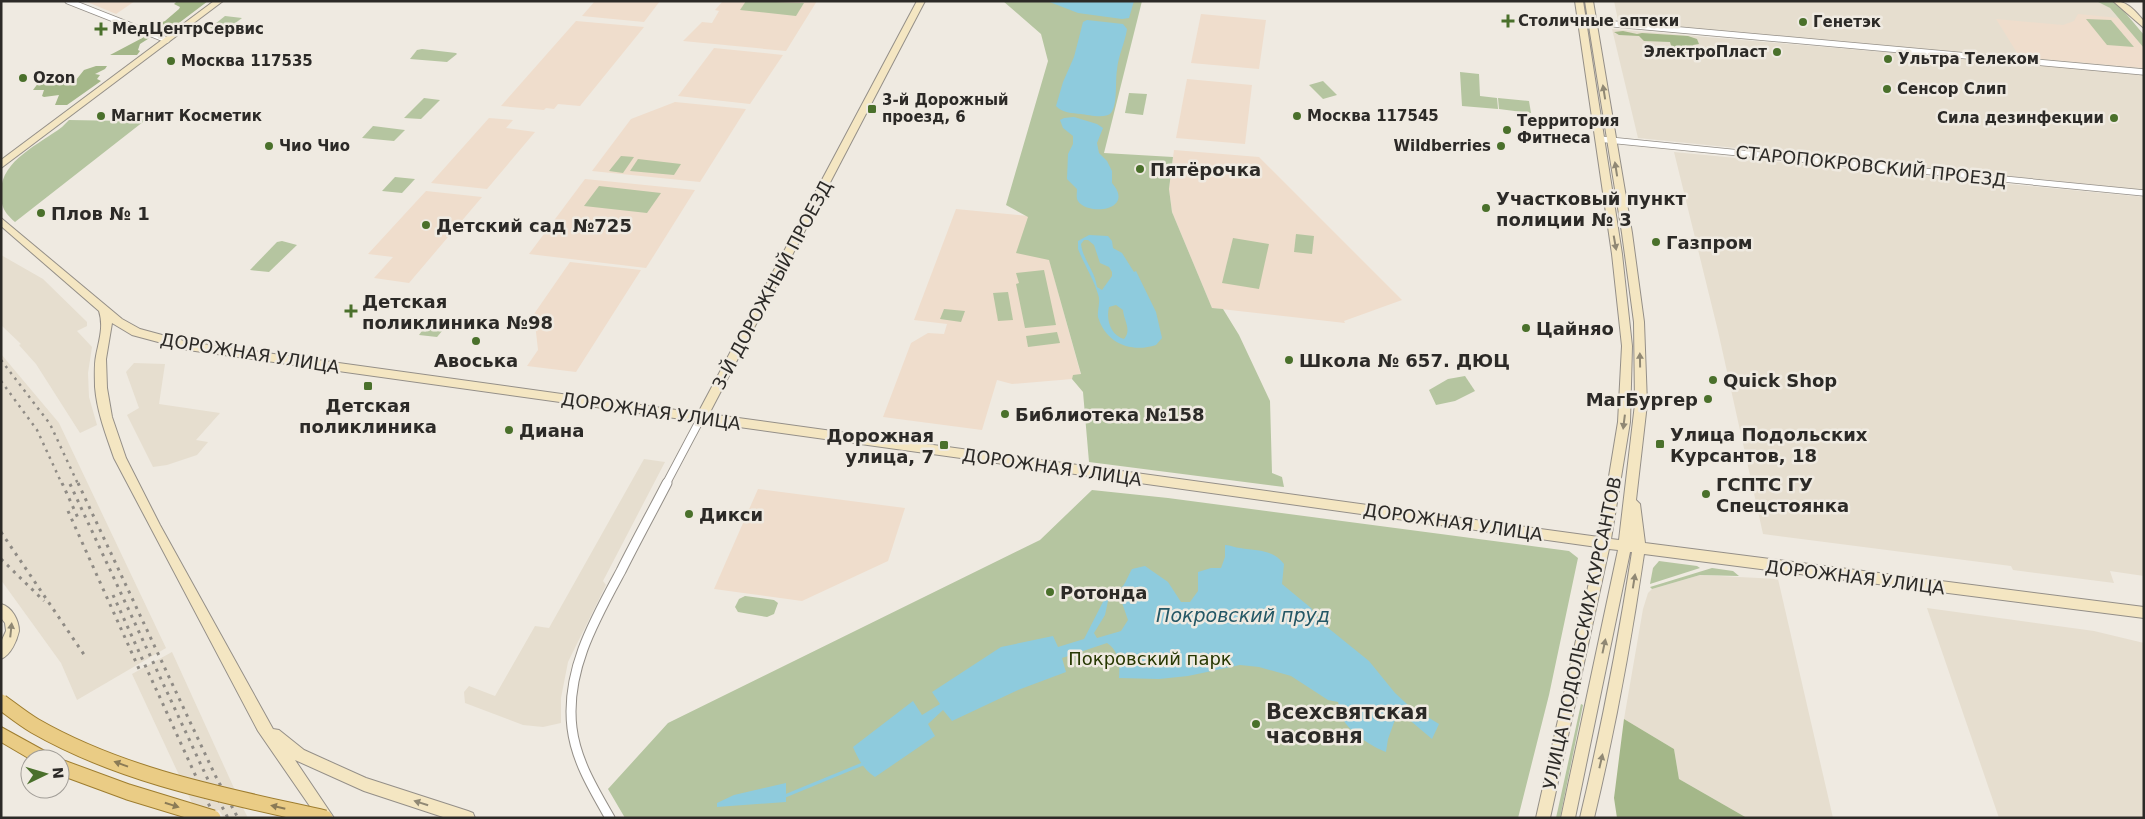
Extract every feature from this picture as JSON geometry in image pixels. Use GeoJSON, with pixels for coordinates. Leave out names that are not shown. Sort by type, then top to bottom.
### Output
{"type":"FeatureCollection","features":[{"type":"Feature","properties":{"kind":"main road"},"geometry":{"type":"LineString","coordinates":[[1,165],[219,1]]}},
{"type":"Feature","properties":{"kind":"main road","name":"3-Й ДОРОЖНЫЙ ПРОЕЗД"},"geometry":{"type":"LineString","coordinates":[[702,418],[921,1]]}},
{"type":"Feature","properties":{"kind":"main road","name":"УЛИЦА ПОДОЛЬСКИХ КУРСАНТОВ"},"geometry":{"type":"LineString","coordinates":[[1568,818],[1625,546],[1641,404],[1639,322],[1627,233],[1585,44],[1579,1]]}},
{"type":"Feature","properties":{"kind":"main road","name":"УЛИЦА ПОДОЛЬСКИХ КУРСАНТОВ"},"geometry":{"type":"LineString","coordinates":[[1543,818],[1604,543],[1624,422],[1627,346],[1596,45],[1589,1]]}},
{"type":"Feature","properties":{"kind":"main road"},"geometry":{"type":"LineString","coordinates":[[2117,1],[2144,26]]}},
{"type":"Feature","properties":{"kind":"main road"},"geometry":{"type":"LineString","coordinates":[[2126,1],[2130,11]]}},
{"type":"Feature","properties":{"kind":"main road"},"geometry":{"type":"LineString","coordinates":[[1,174],[18,152]]}},
{"type":"Feature","properties":{"kind":"main road","name":"ДОРОЖНАЯ УЛИЦА"},"geometry":{"type":"LineString","coordinates":[[1,222],[118,322],[129,329],[158,339],[188,346],[1639,548],[2144,613]]}},
{"type":"Feature","properties":{"kind":"main road"},"geometry":{"type":"LineString","coordinates":[[104,311],[107,320],[101,359],[101,388],[106,417],[120,458],[264,726],[326,818]]}},
{"type":"Feature","properties":{"kind":"main road"},"geometry":{"type":"LineString","coordinates":[[105,340],[110,330],[118,322]]}},
{"type":"Feature","properties":{"kind":"main road"},"geometry":{"type":"LineString","coordinates":[[105,340],[120,330],[129,329]]}},
{"type":"Feature","properties":{"kind":"main road"},"geometry":{"type":"LineString","coordinates":[[1588,815],[1606,740],[1622,656],[1639,548],[1632,490]]}},
{"type":"Feature","properties":{"kind":"main road"},"geometry":{"type":"LineString","coordinates":[[1,609],[10,616],[14,629],[8,644],[1,654]]}},
{"type":"Feature","properties":{"kind":"main road"},"geometry":{"type":"LineString","coordinates":[[1,702],[42,729],[75,747],[145,772],[232,797],[326,818]]}},
{"type":"Feature","properties":{"kind":"main road"},"geometry":{"type":"LineString","coordinates":[[264,726],[299,755],[329,769],[364,784],[468,818]]}},
{"type":"Feature","properties":{"kind":"main road"},"geometry":{"type":"LineString","coordinates":[[1,734],[27,749]]}},
{"type":"Feature","properties":{"kind":"main road"},"geometry":{"type":"LineString","coordinates":[[70,771],[128,792],[213,818]]}},
{"type":"Feature","properties":{"kind":"street"},"geometry":{"type":"LineString","coordinates":[[68,1],[168,40]]}},
{"type":"Feature","properties":{"kind":"street"},"geometry":{"type":"LineString","coordinates":[[1583,30],[1589,33],[1593,26],[2144,72]]}},
{"type":"Feature","properties":{"kind":"street"},"geometry":{"type":"LineString","coordinates":[[1585,44],[1590,42],[1596,45]]}},
{"type":"Feature","properties":{"kind":"street","name":"СТАРОПОКРОВСКИЙ ПРОЕЗД"},"geometry":{"type":"LineString","coordinates":[[1605,140],[2144,193]]}},
{"type":"Feature","properties":{"kind":"street","name":"3-Й ДОРОЖНЫЙ ПРОЕЗД"},"geometry":{"type":"LineString","coordinates":[[610,818],[585,775],[576,748],[570,713],[574,675],[592,626],[702,418]]}},
{"type":"Feature","properties":{"kind":"shaded area"},"geometry":{"type":"Polygon","coordinates":[[[85,1],[135,1],[116,14],[85,1]]]}},
{"type":"Feature","properties":{"kind":"shaded area"},"geometry":{"type":"Polygon","coordinates":[[[595,1],[660,1],[644,22],[582,16],[595,1]]]}},
{"type":"Feature","properties":{"kind":"shaded area"},"geometry":{"type":"Polygon","coordinates":[[[723,1],[817,1],[786,51],[683,41],[702,22],[712,23],[719,11],[715,10],[723,1]]]}},
{"type":"Feature","properties":{"kind":"shaded area"},"geometry":{"type":"Polygon","coordinates":[[[1614,1],[2096,1],[2110,8],[2144,48],[2144,69],[1619,25],[1614,1]]]}},
{"type":"Feature","properties":{"kind":"shaded area"},"geometry":{"type":"Polygon","coordinates":[[[1201,14],[1266,20],[1259,69],[1191,63],[1201,14]]]}},
{"type":"Feature","properties":{"kind":"shaded area"},"geometry":{"type":"Polygon","coordinates":[[[2078,14],[2119,18],[2144,48],[2144,68],[2022,57],[2019,56],[1996,19],[2063,25],[2074,21],[2078,14]]]}},
{"type":"Feature","properties":{"kind":"shaded area"},"geometry":{"type":"Polygon","coordinates":[[[576,21],[644,27],[580,106],[558,104],[554,109],[546,108],[544,110],[501,106],[576,21]]]}},
{"type":"Feature","properties":{"kind":"shaded area"},"geometry":{"type":"Polygon","coordinates":[[[1612,29],[2144,74],[2144,190],[1638,138],[1612,29]]]}},
{"type":"Feature","properties":{"kind":"shaded area"},"geometry":{"type":"Polygon","coordinates":[[[714,48],[783,55],[750,104],[678,96],[714,48]]]}},
{"type":"Feature","properties":{"kind":"shaded area"},"geometry":{"type":"Polygon","coordinates":[[[1187,79],[1252,85],[1245,144],[1176,138],[1187,79]]]}},
{"type":"Feature","properties":{"kind":"shaded area"},"geometry":{"type":"Polygon","coordinates":[[[675,102],[746,109],[700,182],[592,171],[631,119],[675,102]]]}},
{"type":"Feature","properties":{"kind":"shaded area"},"geometry":{"type":"Polygon","coordinates":[[[489,118],[513,120],[506,128],[535,132],[487,189],[431,183],[489,118]]]}},
{"type":"Feature","properties":{"kind":"shaded area"},"geometry":{"type":"Polygon","coordinates":[[[1174,150],[1259,157],[1402,300],[1344,321],[1345,323],[1212,308],[1172,212],[1169,189],[1174,150]]]}},
{"type":"Feature","properties":{"kind":"shaded area"},"geometry":{"type":"Polygon","coordinates":[[[1674,152],[2144,197],[2144,576],[2110,571],[2114,583],[2013,570],[2011,566],[1763,534],[1718,331],[1674,152]]]}},
{"type":"Feature","properties":{"kind":"shaded area"},"geometry":{"type":"Polygon","coordinates":[[[585,179],[695,190],[646,268],[529,254],[585,179]]]}},
{"type":"Feature","properties":{"kind":"shaded area","name":"Детский сад №725"},"geometry":{"type":"Polygon","coordinates":[[[426,191],[482,197],[409,283],[374,278],[393,257],[368,254],[426,191]]]}},
{"type":"Feature","properties":{"kind":"shaded area"},"geometry":{"type":"Polygon","coordinates":[[[956,209],[1028,216],[1049,259],[1081,375],[1074,375],[1072,379],[1012,384],[997,380],[982,430],[883,417],[911,343],[928,333],[944,334],[947,324],[914,320],[956,209]]]}},
{"type":"Feature","properties":{"kind":"shaded area"},"geometry":{"type":"Polygon","coordinates":[[[1,255],[43,279],[87,322],[87,326],[77,331],[92,347],[88,373],[89,397],[97,425],[80,433],[36,364],[19,345],[21,344],[1,325],[1,255]]]}},
{"type":"Feature","properties":{"kind":"shaded area"},"geometry":{"type":"Polygon","coordinates":[[[570,262],[641,270],[576,372],[527,366],[538,350],[534,314],[570,262]]]}},
{"type":"Feature","properties":{"kind":"shaded area"},"geometry":{"type":"Polygon","coordinates":[[[1,354],[59,423],[166,648],[77,700],[61,663],[1,580],[1,354]]]}},
{"type":"Feature","properties":{"kind":"shaded area"},"geometry":{"type":"Polygon","coordinates":[[[134,363],[165,364],[159,404],[220,413],[196,440],[208,442],[197,455],[167,465],[153,467],[127,415],[139,408],[126,372],[134,363]]]}},
{"type":"Feature","properties":{"kind":"shaded area"},"geometry":{"type":"Polygon","coordinates":[[[644,459],[665,462],[603,581],[606,585],[568,662],[561,698],[561,723],[543,727],[523,725],[465,703],[464,692],[469,686],[495,696],[535,626],[549,628],[644,459]]]}},
{"type":"Feature","properties":{"kind":"shaded area"},"geometry":{"type":"Polygon","coordinates":[[[758,489],[905,508],[888,561],[802,601],[714,589],[758,489]]]}},
{"type":"Feature","properties":{"kind":"shaded area"},"geometry":{"type":"Polygon","coordinates":[[[1700,575],[1778,579],[1833,818],[1747,818],[1679,779],[1674,749],[1624,719],[1643,609],[1648,593],[1652,589],[1700,575]]]}},
{"type":"Feature","properties":{"kind":"shaded area"},"geometry":{"type":"Polygon","coordinates":[[[1927,608],[2094,631],[2144,643],[2144,818],[1999,818],[1927,608]]]}},
{"type":"Feature","properties":{"kind":"shaded area"},"geometry":{"type":"Polygon","coordinates":[[[172,652],[248,818],[224,818],[219,810],[199,818],[132,674],[172,652]]]}},
{"type":"Feature","properties":{"kind":"green space"},"geometry":{"type":"Polygon","coordinates":[[[177,1],[208,1],[167,32],[156,34],[156,31],[153,30],[155,25],[165,21],[179,9],[180,7],[174,4],[177,1]]]}},
{"type":"Feature","properties":{"kind":"green space"},"geometry":{"type":"Polygon","coordinates":[[[746,1],[804,3],[796,16],[740,10],[746,1]]]}},
{"type":"Feature","properties":{"kind":"green space"},"geometry":{"type":"Polygon","coordinates":[[[1003,1],[1142,1],[1104,153],[1173,157],[1169,189],[1172,212],[1212,308],[1223,309],[1239,335],[1270,401],[1272,473],[1282,477],[1284,487],[1089,462],[1083,392],[1072,379],[1073,375],[1081,374],[1049,260],[1016,253],[1028,217],[1006,205],[1048,61],[1041,34],[1003,1]]]}},
{"type":"Feature","properties":{"kind":"green space"},"geometry":{"type":"Polygon","coordinates":[[[2096,1],[2114,1],[2117,3],[2144,35],[2144,48],[2110,8],[2096,1]]]}},
{"type":"Feature","properties":{"kind":"green space"},"geometry":{"type":"Polygon","coordinates":[[[225,16],[242,18],[226,30],[210,28],[225,16]]]}},
{"type":"Feature","properties":{"kind":"green space"},"geometry":{"type":"Polygon","coordinates":[[[2086,19],[2111,20],[2134,47],[2107,45],[2086,19]]]}},
{"type":"Feature","properties":{"kind":"green space"},"geometry":{"type":"Polygon","coordinates":[[[1623,31],[1637,34],[1688,36],[1697,39],[1699,44],[1693,45],[1696,54],[1673,52],[1670,42],[1644,41],[1639,36],[1619,35],[1614,32],[1623,31]]]}},
{"type":"Feature","properties":{"kind":"green space"},"geometry":{"type":"Polygon","coordinates":[[[146,36],[151,37],[140,44],[138,50],[140,51],[137,55],[110,55],[146,36]]]}},
{"type":"Feature","properties":{"kind":"green space"},"geometry":{"type":"Polygon","coordinates":[[[417,50],[457,54],[447,62],[410,59],[417,50]]]}},
{"type":"Feature","properties":{"kind":"green space"},"geometry":{"type":"Polygon","coordinates":[[[96,66],[107,66],[95,74],[100,75],[97,79],[101,81],[67,105],[55,105],[59,95],[44,97],[42,96],[44,90],[33,90],[39,82],[52,78],[76,80],[84,70],[96,66]]]}},
{"type":"Feature","properties":{"kind":"green space"},"geometry":{"type":"Polygon","coordinates":[[[1460,72],[1479,74],[1480,96],[1497,98],[1498,109],[1462,106],[1460,72]]]}},
{"type":"Feature","properties":{"kind":"green space"},"geometry":{"type":"Polygon","coordinates":[[[1323,81],[1337,95],[1323,99],[1309,85],[1323,81]]]}},
{"type":"Feature","properties":{"kind":"green space"},"geometry":{"type":"Polygon","coordinates":[[[1129,93],[1147,94],[1143,115],[1125,113],[1129,93]]]}},
{"type":"Feature","properties":{"kind":"green space"},"geometry":{"type":"Polygon","coordinates":[[[424,98],[440,100],[421,119],[404,118],[424,98]]]}},
{"type":"Feature","properties":{"kind":"green space"},"geometry":{"type":"Polygon","coordinates":[[[1498,98],[1529,101],[1531,113],[1499,109],[1498,98]]]}},
{"type":"Feature","properties":{"kind":"green space"},"geometry":{"type":"Polygon","coordinates":[[[148,118],[15,222],[6,212],[1,192],[7,171],[23,154],[69,120],[128,121],[148,118]]]}},
{"type":"Feature","properties":{"kind":"green space"},"geometry":{"type":"Polygon","coordinates":[[[373,126],[405,130],[394,141],[362,138],[373,126]]]}},
{"type":"Feature","properties":{"kind":"green space"},"geometry":{"type":"Polygon","coordinates":[[[621,156],[634,157],[623,173],[609,171],[621,156]]]}},
{"type":"Feature","properties":{"kind":"green space"},"geometry":{"type":"Polygon","coordinates":[[[638,159],[681,164],[674,175],[630,171],[638,159]]]}},
{"type":"Feature","properties":{"kind":"green space"},"geometry":{"type":"Polygon","coordinates":[[[395,177],[415,179],[402,193],[382,191],[395,177]]]}},
{"type":"Feature","properties":{"kind":"green space"},"geometry":{"type":"Polygon","coordinates":[[[599,186],[661,193],[647,213],[584,206],[599,186]]]}},
{"type":"Feature","properties":{"kind":"green space"},"geometry":{"type":"Polygon","coordinates":[[[1296,234],[1314,236],[1312,254],[1294,252],[1296,234]]]}},
{"type":"Feature","properties":{"kind":"green space"},"geometry":{"type":"Polygon","coordinates":[[[1233,238],[1269,244],[1259,289],[1222,283],[1233,238]]]}},
{"type":"Feature","properties":{"kind":"green space"},"geometry":{"type":"Polygon","coordinates":[[[282,241],[297,245],[269,272],[250,270],[277,242],[282,241]]]}},
{"type":"Feature","properties":{"kind":"green space"},"geometry":{"type":"Polygon","coordinates":[[[1044,270],[1056,325],[1025,328],[1016,284],[1019,283],[1016,273],[1044,270]]]}},
{"type":"Feature","properties":{"kind":"green space"},"geometry":{"type":"Polygon","coordinates":[[[1008,292],[1013,320],[998,321],[993,293],[1008,292]]]}},
{"type":"Feature","properties":{"kind":"green space"},"geometry":{"type":"Polygon","coordinates":[[[944,309],[965,311],[961,322],[940,319],[944,309]]]}},
{"type":"Feature","properties":{"kind":"green space"},"geometry":{"type":"Polygon","coordinates":[[[429,321],[448,324],[437,337],[419,335],[429,321]]]}},
{"type":"Feature","properties":{"kind":"green space"},"geometry":{"type":"Polygon","coordinates":[[[1057,332],[1060,343],[1028,347],[1026,336],[1057,332]]]}},
{"type":"Feature","properties":{"kind":"green space"},"geometry":{"type":"Polygon","coordinates":[[[1465,376],[1475,391],[1455,401],[1436,405],[1429,390],[1448,379],[1465,376]]]}},
{"type":"Feature","properties":{"kind":"green space","name":"Покровский парк"},"geometry":{"type":"Polygon","coordinates":[[[1092,490],[1168,498],[1569,551],[1578,558],[1549,695],[1518,818],[625,818],[608,789],[668,723],[1040,540],[1092,490]]]}},
{"type":"Feature","properties":{"kind":"green space"},"geometry":{"type":"Polygon","coordinates":[[[1659,561],[1700,568],[1650,584],[1653,568],[1659,561]]]}},
{"type":"Feature","properties":{"kind":"green space"},"geometry":{"type":"Polygon","coordinates":[[[1712,568],[1733,571],[1739,576],[1700,575],[1652,589],[1650,587],[1712,568]]]}},
{"type":"Feature","properties":{"kind":"green space"},"geometry":{"type":"Polygon","coordinates":[[[745,596],[774,600],[778,603],[774,614],[767,617],[738,612],[735,607],[739,599],[745,596]]]}},
{"type":"Feature","properties":{"kind":"green space"},"geometry":{"type":"Polygon","coordinates":[[[1581,704],[1583,705],[1560,818],[1556,818],[1581,704]]]}},
{"type":"Feature","properties":{"kind":"green space"},"geometry":{"type":"Polygon","coordinates":[[[1624,719],[1674,749],[1679,779],[1747,818],[1617,818],[1614,798],[1624,719]]]}},
{"type":"Feature","properties":{"kind":"water"},"geometry":{"type":"Polygon","coordinates":[[[1047,1],[1134,1],[1129,18],[1122,19],[1078,13],[1047,1]]]}},
{"type":"Feature","properties":{"kind":"water"},"geometry":{"type":"Polygon","coordinates":[[[1087,20],[1123,24],[1127,29],[1116,74],[1115,104],[1111,113],[1105,116],[1067,112],[1056,106],[1063,82],[1074,57],[1083,22],[1087,20]]]}},
{"type":"Feature","properties":{"kind":"water"},"geometry":{"type":"Polygon","coordinates":[[[1074,117],[1097,124],[1103,128],[1097,143],[1099,153],[1107,161],[1112,171],[1112,183],[1118,192],[1118,200],[1114,205],[1107,208],[1099,209],[1083,206],[1077,200],[1077,189],[1067,179],[1068,154],[1073,144],[1073,136],[1063,128],[1060,120],[1074,117]]]}},
{"type":"Feature","properties":{"kind":"water"},"geometry":{"type":"Polygon","coordinates":[[[1089,235],[1108,236],[1112,241],[1113,248],[1122,253],[1134,272],[1136,271],[1156,312],[1162,338],[1156,345],[1138,348],[1129,347],[1114,340],[1107,334],[1098,317],[1099,297],[1078,249],[1078,241],[1089,235]],[[1084,240],[1081,244],[1082,250],[1097,287],[1102,290],[1112,276],[1112,272],[1109,267],[1100,263],[1094,245],[1088,240],[1084,240]],[[1116,305],[1109,307],[1110,326],[1115,334],[1124,339],[1127,325],[1123,310],[1116,305]]]}},
{"type":"Feature","properties":{"kind":"water","name":"Покровский пруд"},"geometry":{"type":"Polygon","coordinates":[[[1225,545],[1229,545],[1270,553],[1279,559],[1284,564],[1282,584],[1311,608],[1322,623],[1369,661],[1395,693],[1408,705],[1439,724],[1432,739],[1406,717],[1396,717],[1388,739],[1386,752],[1375,747],[1352,731],[1343,719],[1338,702],[1328,700],[1291,676],[1259,667],[1240,665],[1188,676],[1159,679],[1119,678],[1118,658],[1114,650],[1107,643],[1062,658],[1066,672],[1018,690],[952,721],[943,710],[928,724],[935,736],[875,777],[859,760],[853,747],[913,701],[922,715],[940,704],[932,692],[1001,647],[1053,636],[1058,647],[1084,639],[1108,592],[1121,588],[1132,569],[1145,566],[1168,582],[1181,602],[1190,602],[1198,591],[1198,572],[1211,568],[1221,568],[1225,557],[1225,545]],[[1112,597],[1108,601],[1105,615],[1094,633],[1097,638],[1121,631],[1128,620],[1120,597],[1112,597]]]}},
{"type":"Feature","properties":{"kind":"water"},"geometry":{"type":"Polygon","coordinates":[[[786,783],[786,802],[717,807],[717,803],[734,795],[786,783]]]}},
{"type":"Feature","properties":{"kind":"waterway"},"geometry":{"type":"LineString","coordinates":[[785,796],[865,763]]}},
{"type":"Feature","properties":{"kind":"railway"},"geometry":{"type":"LineString","coordinates":[[1,360],[50,424],[78,484]]}},
{"type":"Feature","properties":{"kind":"railway"},"geometry":{"type":"LineString","coordinates":[[1,381],[37,430],[62,484]]}},
{"type":"Feature","properties":{"kind":"railway"},"geometry":{"type":"LineString","coordinates":[[62,483],[78,518]]}},
{"type":"Feature","properties":{"kind":"railway"},"geometry":{"type":"LineString","coordinates":[[78,483],[215,775],[238,818]]}},
{"type":"Feature","properties":{"kind":"railway"},"geometry":{"type":"LineString","coordinates":[[70,484],[209,782],[228,818]]}},
{"type":"Feature","properties":{"kind":"railway"},"geometry":{"type":"LineString","coordinates":[[68,511],[140,671]]}},
{"type":"Feature","properties":{"kind":"railway"},"geometry":{"type":"LineString","coordinates":[[1,532],[85,656]]}},
{"type":"Feature","properties":{"kind":"railway"},"geometry":{"type":"LineString","coordinates":[[1,559],[44,601]]}},
{"type":"Feature","properties":{"kind":"railway"},"geometry":{"type":"LineString","coordinates":[[113,595],[215,818]]}},
{"type":"Feature","properties":{"kind":"place","name":"Столичные аптеки"},"geometry":{"type":"Point","coordinates":[1508,21]}},
{"type":"Feature","properties":{"kind":"place","name":"Генетэк"},"geometry":{"type":"Point","coordinates":[1803,22]}},
{"type":"Feature","properties":{"kind":"place","name":"МедЦентрСервис"},"geometry":{"type":"Point","coordinates":[101,29]}},
{"type":"Feature","properties":{"kind":"place","name":"ЭлектроПласт"},"geometry":{"type":"Point","coordinates":[1777,52]}},
{"type":"Feature","properties":{"kind":"place","name":"Ультра Телеком"},"geometry":{"type":"Point","coordinates":[1888,59]}},
{"type":"Feature","properties":{"kind":"place","name":"Москва 117535"},"geometry":{"type":"Point","coordinates":[171,61]}},
{"type":"Feature","properties":{"kind":"place","name":"Ozon"},"geometry":{"type":"Point","coordinates":[23,78]}},
{"type":"Feature","properties":{"kind":"place","name":"Сенсор Слип"},"geometry":{"type":"Point","coordinates":[1887,89]}},
{"type":"Feature","properties":{"kind":"place","name":"3-й Дорожный проезд, 6"},"geometry":{"type":"Point","coordinates":[872,109]}},
{"type":"Feature","properties":{"kind":"place","name":"Магнит Косметик"},"geometry":{"type":"Point","coordinates":[101,116]}},
{"type":"Feature","properties":{"kind":"place","name":"Москва 117545"},"geometry":{"type":"Point","coordinates":[1297,116]}},
{"type":"Feature","properties":{"kind":"place","name":"Сила дезинфекции"},"geometry":{"type":"Point","coordinates":[2114,118]}},
{"type":"Feature","properties":{"kind":"place","name":"Территория Фитнеса"},"geometry":{"type":"Point","coordinates":[1507,130]}},
{"type":"Feature","properties":{"kind":"place","name":"Чио Чио"},"geometry":{"type":"Point","coordinates":[269,146]}},
{"type":"Feature","properties":{"kind":"place","name":"Wildberries"},"geometry":{"type":"Point","coordinates":[1501,146]}},
{"type":"Feature","properties":{"kind":"place","name":"Пятёрочка"},"geometry":{"type":"Point","coordinates":[1140,169]}},
{"type":"Feature","properties":{"kind":"place","name":"Участковый пункт полиции № 3"},"geometry":{"type":"Point","coordinates":[1486,208]}},
{"type":"Feature","properties":{"kind":"place","name":"Плов № 1"},"geometry":{"type":"Point","coordinates":[41,213]}},
{"type":"Feature","properties":{"kind":"place","name":"Детский сад №725"},"geometry":{"type":"Point","coordinates":[426,225]}},
{"type":"Feature","properties":{"kind":"place","name":"Газпром"},"geometry":{"type":"Point","coordinates":[1656,242]}},
{"type":"Feature","properties":{"kind":"place","name":"Детская поликлиника №98"},"geometry":{"type":"Point","coordinates":[351,311]}},
{"type":"Feature","properties":{"kind":"place","name":"Цайняо"},"geometry":{"type":"Point","coordinates":[1526,328]}},
{"type":"Feature","properties":{"kind":"place","name":"Авоська"},"geometry":{"type":"Point","coordinates":[476,341]}},
{"type":"Feature","properties":{"kind":"place","name":"Школа № 657. ДЮЦ"},"geometry":{"type":"Point","coordinates":[1289,360]}},
{"type":"Feature","properties":{"kind":"place","name":"Quick Shop"},"geometry":{"type":"Point","coordinates":[1713,380]}},
{"type":"Feature","properties":{"kind":"place","name":"Детская поликлиника"},"geometry":{"type":"Point","coordinates":[368,386]}},
{"type":"Feature","properties":{"kind":"place","name":"МагБургер"},"geometry":{"type":"Point","coordinates":[1708,399]}},
{"type":"Feature","properties":{"kind":"place","name":"Библиотека №158"},"geometry":{"type":"Point","coordinates":[1005,414]}},
{"type":"Feature","properties":{"kind":"place","name":"Диана"},"geometry":{"type":"Point","coordinates":[509,430]}},
{"type":"Feature","properties":{"kind":"place","name":"Улица Подольских Курсантов, 18"},"geometry":{"type":"Point","coordinates":[1660,444]}},
{"type":"Feature","properties":{"kind":"place","name":"Дорожная улица, 7"},"geometry":{"type":"Point","coordinates":[944,445]}},
{"type":"Feature","properties":{"kind":"place","name":"ГСПТС ГУ Спецстоянка"},"geometry":{"type":"Point","coordinates":[1706,494]}},
{"type":"Feature","properties":{"kind":"place","name":"Дикси"},"geometry":{"type":"Point","coordinates":[689,514]}},
{"type":"Feature","properties":{"kind":"place","name":"Ротонда"},"geometry":{"type":"Point","coordinates":[1050,592]}},
{"type":"Feature","properties":{"kind":"place","name":"Всехсвятская часовня"},"geometry":{"type":"Point","coordinates":[1256,724]}}]}
